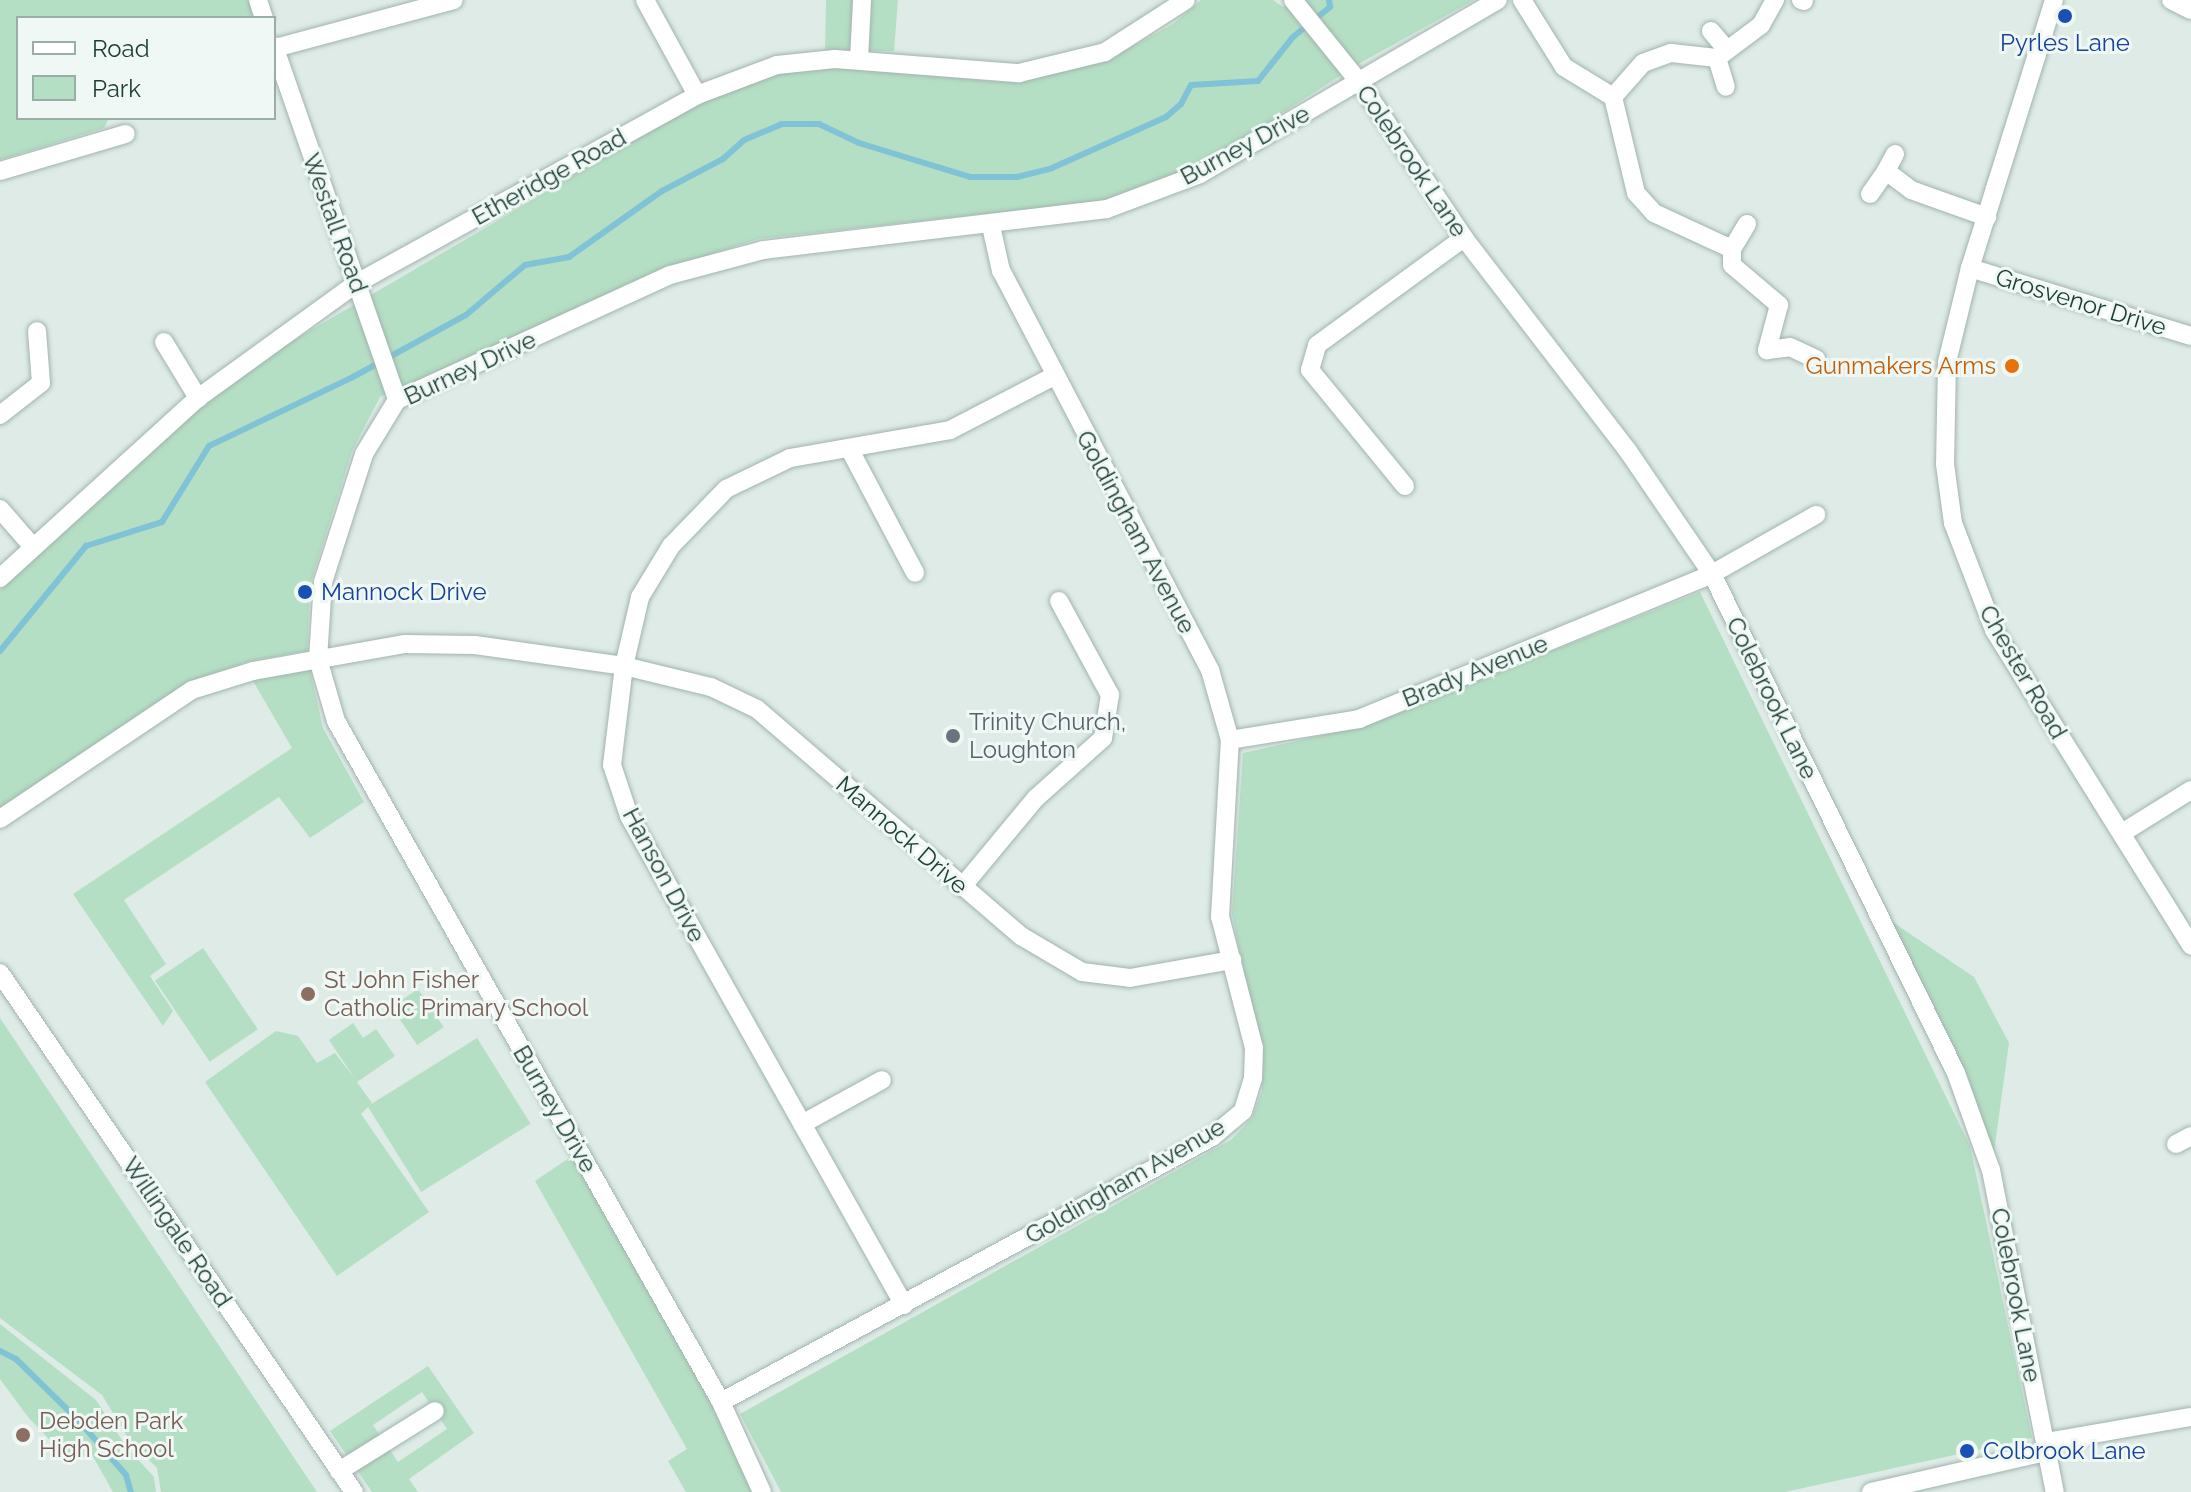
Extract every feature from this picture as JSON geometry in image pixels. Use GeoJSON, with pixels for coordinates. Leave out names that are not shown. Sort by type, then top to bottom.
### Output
{"type":"FeatureCollection","features":[{"type":"Feature","properties":{"kind":"street"},"geometry":{"type":"LineString","coordinates":[[276,46],[454,0]]}},
{"type":"Feature","properties":{"kind":"street"},"geometry":{"type":"LineString","coordinates":[[645,0],[697,95]]}},
{"type":"Feature","properties":{"kind":"street"},"geometry":{"type":"LineString","coordinates":[[859,60],[862,0]]}},
{"type":"Feature","properties":{"kind":"street","name":"Etheridge Road"},"geometry":{"type":"LineString","coordinates":[[0,578],[198,398],[357,283],[697,95],[777,65],[859,60],[1019,73],[1105,52],[1186,0]]}},
{"type":"Feature","properties":{"kind":"street","name":"Burney Drive"},"geometry":{"type":"LineString","coordinates":[[762,1492],[721,1402],[336,721],[318,659],[323,582],[364,454],[397,400],[670,275],[763,250],[991,226],[1107,209],[1200,174],[1498,0]]}},
{"type":"Feature","properties":{"kind":"street"},"geometry":{"type":"LineString","coordinates":[[1522,0],[1564,67],[1613,97],[1636,193],[1654,213],[1732,249]]}},
{"type":"Feature","properties":{"kind":"street"},"geometry":{"type":"LineString","coordinates":[[1613,97],[1643,63],[1671,53],[1722,54],[1761,25],[1775,0]]}},
{"type":"Feature","properties":{"kind":"street","name":"Chester Road"},"geometry":{"type":"LineString","coordinates":[[2054,0],[1970,268],[1947,362],[1943,414],[1953,523],[1994,630],[2191,945]]}},
{"type":"Feature","properties":{"kind":"street"},"geometry":{"type":"LineString","coordinates":[[2171,0],[2191,10]]}},
{"type":"Feature","properties":{"kind":"street","name":"Colebrook Lane"},"geometry":{"type":"LineString","coordinates":[[1298,5],[1360,83],[1464,238],[1628,451],[1712,574],[1956,1073],[1991,1170],[2055,1492]]}},
{"type":"Feature","properties":{"kind":"street"},"geometry":{"type":"LineString","coordinates":[[1711,31],[1722,54],[1726,87]]}},
{"type":"Feature","properties":{"kind":"street","name":"Westall Road"},"geometry":{"type":"LineString","coordinates":[[276,53],[391,372],[397,400]]}},
{"type":"Feature","properties":{"kind":"street"},"geometry":{"type":"LineString","coordinates":[[0,171],[126,134]]}},
{"type":"Feature","properties":{"kind":"street"},"geometry":{"type":"LineString","coordinates":[[1870,194],[1895,154]]}},
{"type":"Feature","properties":{"kind":"street"},"geometry":{"type":"LineString","coordinates":[[1886,171],[1911,190],[1987,217]]}},
{"type":"Feature","properties":{"kind":"street"},"geometry":{"type":"LineString","coordinates":[[1747,224],[1732,249],[1737,272],[1779,305],[1767,350],[1790,347],[1816,359]]}},
{"type":"Feature","properties":{"kind":"street","name":"Goldingham Avenue"},"geometry":{"type":"LineString","coordinates":[[721,1402],[1212,1137],[1243,1111],[1253,1078],[1254,1048],[1218,893],[1230,740],[1210,670],[1001,271],[991,226]]}},
{"type":"Feature","properties":{"kind":"street"},"geometry":{"type":"LineString","coordinates":[[1405,486],[1310,370],[1317,345],[1464,238]]}},
{"type":"Feature","properties":{"kind":"street","name":"Grosvenor Drive"},"geometry":{"type":"LineString","coordinates":[[1970,268],[2191,336]]}},
{"type":"Feature","properties":{"kind":"street"},"geometry":{"type":"LineString","coordinates":[[0,415],[41,383],[37,331]]}},
{"type":"Feature","properties":{"kind":"street"},"geometry":{"type":"LineString","coordinates":[[164,342],[198,398]]}},
{"type":"Feature","properties":{"kind":"street","name":"Hanson Drive"},"geometry":{"type":"LineString","coordinates":[[904,1305],[629,816],[612,765],[624,666],[640,597],[671,546],[726,489],[790,458],[850,450],[950,430],[1054,376]]}},
{"type":"Feature","properties":{"kind":"street"},"geometry":{"type":"LineString","coordinates":[[850,450],[915,573]]}},
{"type":"Feature","properties":{"kind":"street"},"geometry":{"type":"LineString","coordinates":[[0,509],[33,547]]}},
{"type":"Feature","properties":{"kind":"street","name":"Brady Avenue"},"geometry":{"type":"LineString","coordinates":[[1230,740],[1359,719],[1712,574],[1816,515]]}},
{"type":"Feature","properties":{"kind":"street"},"geometry":{"type":"LineString","coordinates":[[962,887],[1036,798],[1103,738],[1110,695],[1059,601]]}},
{"type":"Feature","properties":{"kind":"street","name":"Mannock Drive"},"geometry":{"type":"LineString","coordinates":[[0,819],[192,690],[253,671],[404,644],[461,645],[624,666],[711,687],[757,709],[1021,936],[1082,972],[1130,978],[1232,960]]}},
{"type":"Feature","properties":{"kind":"street"},"geometry":{"type":"LineString","coordinates":[[2122,833],[2191,790]]}},
{"type":"Feature","properties":{"kind":"street","name":"Willingale Road"},"geometry":{"type":"LineString","coordinates":[[0,973],[354,1492]]}},
{"type":"Feature","properties":{"kind":"street"},"geometry":{"type":"LineString","coordinates":[[802,1124],[882,1080]]}},
{"type":"Feature","properties":{"kind":"street"},"geometry":{"type":"LineString","coordinates":[[339,1471],[435,1411]]}},
{"type":"Feature","properties":{"kind":"street"},"geometry":{"type":"LineString","coordinates":[[1871,1492],[2046,1447],[2191,1417]]}},
{"type":"Feature","properties":{"kind":"green space"},"geometry":{"type":"Polygon","coordinates":[[[0,0],[249,0],[253,16],[16,16],[16,120],[108,120],[104,128],[0,160],[0,0]]]}},
{"type":"Feature","properties":{"kind":"green space"},"geometry":{"type":"Polygon","coordinates":[[[826,0],[857,0],[853,50],[825,52],[826,0]]]}},
{"type":"Feature","properties":{"kind":"green space"},"geometry":{"type":"Polygon","coordinates":[[[868,0],[898,0],[894,51],[862,51],[868,0]]]}},
{"type":"Feature","properties":{"kind":"green space"},"geometry":{"type":"Polygon","coordinates":[[[1201,0],[1273,0],[1283,7],[1295,0],[1474,0],[1362,62],[1200,165],[1103,201],[758,239],[665,269],[380,397],[352,451],[310,585],[307,651],[250,661],[187,683],[0,809],[0,590],[204,400],[248,367],[700,102],[776,73],[836,68],[1018,83],[1108,60],[1173,24],[1201,0]]]}},
{"type":"Feature","properties":{"kind":"green space"},"geometry":{"type":"Polygon","coordinates":[[[1700,592],[1970,1146],[2032,1438],[1785,1492],[781,1492],[740,1414],[1231,1140],[1252,1118],[1262,1091],[1263,1061],[1232,914],[1243,753],[1367,725],[1700,592]]]}},
{"type":"Feature","properties":{"kind":"green space"},"geometry":{"type":"Polygon","coordinates":[[[310,670],[323,728],[364,802],[310,838],[279,797],[124,900],[166,964],[150,976],[173,1011],[163,1026],[73,894],[292,748],[253,681],[310,670]]]}},
{"type":"Feature","properties":{"kind":"green space"},"geometry":{"type":"Polygon","coordinates":[[[1888,919],[1974,977],[2009,1043],[1993,1159],[1888,919]]]}},
{"type":"Feature","properties":{"kind":"green space"},"geometry":{"type":"Polygon","coordinates":[[[203,948],[258,1029],[210,1062],[155,980],[203,948]]]}},
{"type":"Feature","properties":{"kind":"green space"},"geometry":{"type":"Polygon","coordinates":[[[418,989],[444,1027],[417,1045],[391,1007],[418,989]]]}},
{"type":"Feature","properties":{"kind":"green space"},"geometry":{"type":"Polygon","coordinates":[[[0,1018],[317,1492],[161,1492],[157,1468],[130,1441],[102,1395],[0,1318],[0,1018]]]}},
{"type":"Feature","properties":{"kind":"green space"},"geometry":{"type":"Polygon","coordinates":[[[353,1023],[363,1038],[376,1029],[395,1056],[357,1082],[372,1103],[361,1114],[429,1212],[337,1276],[205,1082],[276,1031],[298,1036],[317,1063],[335,1053],[355,1079],[329,1040],[353,1023]]]}},
{"type":"Feature","properties":{"kind":"green space"},"geometry":{"type":"Polygon","coordinates":[[[477,1038],[531,1124],[421,1192],[368,1106],[477,1038]]]}},
{"type":"Feature","properties":{"kind":"green space"},"geometry":{"type":"Polygon","coordinates":[[[572,1156],[715,1405],[752,1492],[686,1492],[668,1461],[687,1449],[535,1181],[572,1156]]]}},
{"type":"Feature","properties":{"kind":"green space"},"geometry":{"type":"Polygon","coordinates":[[[0,1324],[96,1400],[125,1445],[154,1477],[156,1492],[113,1492],[91,1453],[71,1462],[28,1417],[0,1379],[0,1324]]]}},
{"type":"Feature","properties":{"kind":"green space"},"geometry":{"type":"Polygon","coordinates":[[[428,1366],[474,1433],[409,1479],[418,1492],[372,1492],[330,1431],[428,1366]],[[422,1392],[373,1425],[398,1462],[447,1429],[422,1392]]]}},
{"type":"Feature","properties":{"kind":"waterway"},"geometry":{"type":"LineString","coordinates":[[0,651],[86,546],[162,522],[209,446],[353,377],[466,315],[525,265],[569,257],[662,191],[723,159],[744,140],[782,124],[819,124],[859,143],[970,177],[1017,177],[1052,168],[1166,117],[1181,104],[1191,85],[1258,81],[1293,37],[1330,7],[1329,0]]}},
{"type":"Feature","properties":{"kind":"waterway"},"geometry":{"type":"LineString","coordinates":[[0,1351],[16,1359],[79,1421],[126,1475],[131,1492]]}},
{"type":"Feature","properties":{"kind":"place","name":"Pyrles Lane"},"geometry":{"type":"Point","coordinates":[2065,16]}},
{"type":"Feature","properties":{"kind":"place","name":"Gunmakers Arms"},"geometry":{"type":"Point","coordinates":[2012,366]}},
{"type":"Feature","properties":{"kind":"place","name":"Mannock Drive"},"geometry":{"type":"Point","coordinates":[305,592]}},
{"type":"Feature","properties":{"kind":"place","name":"Trinity Church, Loughton"},"geometry":{"type":"Point","coordinates":[953,736]}},
{"type":"Feature","properties":{"kind":"place","name":"St John Fisher Catholic Primary School"},"geometry":{"type":"Point","coordinates":[308,994]}},
{"type":"Feature","properties":{"kind":"place","name":"Debden Park High School"},"geometry":{"type":"Point","coordinates":[23,1435]}},
{"type":"Feature","properties":{"kind":"place","name":"Colbrook Lane"},"geometry":{"type":"Point","coordinates":[1967,1451]}}]}
